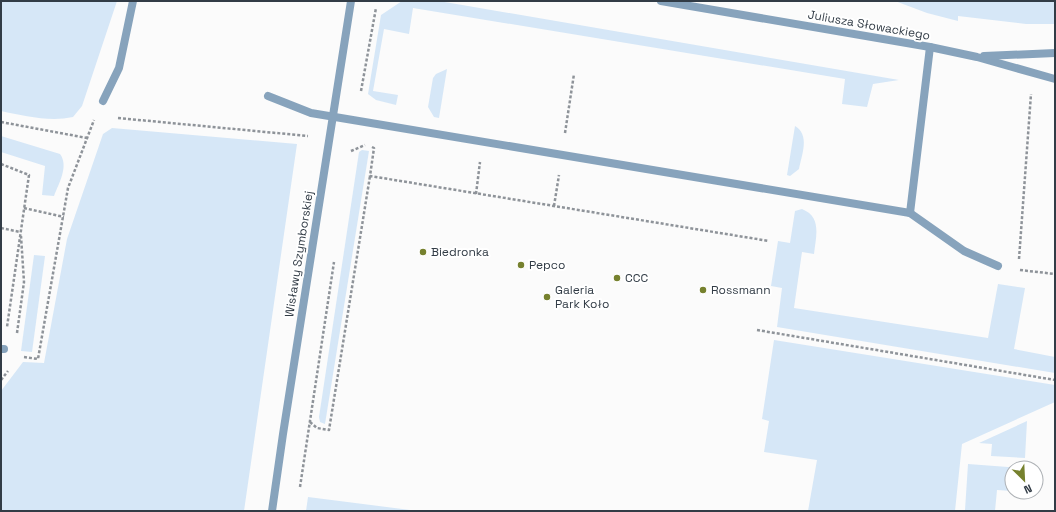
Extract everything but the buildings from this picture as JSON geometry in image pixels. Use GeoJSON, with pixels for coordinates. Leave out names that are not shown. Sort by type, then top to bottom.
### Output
{"type":"FeatureCollection","features":[{"type":"Feature","properties":{"kind":"street"},"geometry":{"type":"LineString","coordinates":[[103,101],[119,68],[134,1]]}},
{"type":"Feature","properties":{"kind":"street","name":"Wisławy Szymborskiej"},"geometry":{"type":"LineString","coordinates":[[272,511],[351,1]]}},
{"type":"Feature","properties":{"kind":"street","name":"Juliusza Słowackiego"},"geometry":{"type":"LineString","coordinates":[[661,1],[930,47],[977,57],[1055,79]]}},
{"type":"Feature","properties":{"kind":"street"},"geometry":{"type":"LineString","coordinates":[[910,213],[930,47]]}},
{"type":"Feature","properties":{"kind":"street","name":"Juliusza Słowackiego"},"geometry":{"type":"LineString","coordinates":[[977,57],[1055,53]]}},
{"type":"Feature","properties":{"kind":"street"},"geometry":{"type":"LineString","coordinates":[[268,96],[311,114],[910,213],[964,251],[998,266]]}},
{"type":"Feature","properties":{"kind":"path"},"geometry":{"type":"LineString","coordinates":[[361,92],[376,8]]}},
{"type":"Feature","properties":{"kind":"path"},"geometry":{"type":"LineString","coordinates":[[554,206],[574,74]]}},
{"type":"Feature","properties":{"kind":"path"},"geometry":{"type":"LineString","coordinates":[[1019,270],[1031,92]]}},
{"type":"Feature","properties":{"kind":"path"},"geometry":{"type":"LineString","coordinates":[[38,359],[68,188],[95,116]]}},
{"type":"Feature","properties":{"kind":"path"},"geometry":{"type":"LineString","coordinates":[[111,117],[308,136]]}},
{"type":"Feature","properties":{"kind":"path"},"geometry":{"type":"LineString","coordinates":[[1,122],[87,138]]}},
{"type":"Feature","properties":{"kind":"path"},"geometry":{"type":"LineString","coordinates":[[476,194],[483,142]]}},
{"type":"Feature","properties":{"kind":"path"},"geometry":{"type":"LineString","coordinates":[[310,422],[317,428],[329,430],[374,148],[365,145],[351,151],[350,159]]}},
{"type":"Feature","properties":{"kind":"path"},"geometry":{"type":"LineString","coordinates":[[1,164],[29,175],[7,330]]}},
{"type":"Feature","properties":{"kind":"path"},"geometry":{"type":"LineString","coordinates":[[370,176],[769,241]]}},
{"type":"Feature","properties":{"kind":"path"},"geometry":{"type":"LineString","coordinates":[[24,208],[64,217]]}},
{"type":"Feature","properties":{"kind":"path"},"geometry":{"type":"LineString","coordinates":[[1,228],[20,232]]}},
{"type":"Feature","properties":{"kind":"path"},"geometry":{"type":"LineString","coordinates":[[17,334],[24,282],[20,232]]}},
{"type":"Feature","properties":{"kind":"path"},"geometry":{"type":"LineString","coordinates":[[302,472],[335,259]]}},
{"type":"Feature","properties":{"kind":"path"},"geometry":{"type":"LineString","coordinates":[[998,266],[1055,274]]}},
{"type":"Feature","properties":{"kind":"path"},"geometry":{"type":"LineString","coordinates":[[757,330],[1055,380]]}},
{"type":"Feature","properties":{"kind":"shaded area"},"geometry":{"type":"Polygon","coordinates":[[[1,1],[117,1],[82,106],[73,117],[46,119],[1,111],[1,1]]]}},
{"type":"Feature","properties":{"kind":"shaded area"},"geometry":{"type":"Polygon","coordinates":[[[402,1],[439,1],[899,80],[873,84],[867,107],[842,104],[845,79],[413,8],[409,34],[384,29],[373,91],[398,95],[396,105],[376,100],[368,94],[381,15],[402,1]]]}},
{"type":"Feature","properties":{"kind":"shaded area"},"geometry":{"type":"Polygon","coordinates":[[[895,1],[1055,1],[1055,24],[1026,24],[958,16],[958,21],[927,13],[895,1]]]}},
{"type":"Feature","properties":{"kind":"shaded area"},"geometry":{"type":"Polygon","coordinates":[[[447,69],[439,118],[434,117],[428,107],[433,78],[436,74],[447,69]]]}},
{"type":"Feature","properties":{"kind":"shaded area"},"geometry":{"type":"Polygon","coordinates":[[[795,126],[802,134],[804,145],[799,169],[790,176],[787,175],[795,126]]]}},
{"type":"Feature","properties":{"kind":"shaded area"},"geometry":{"type":"Polygon","coordinates":[[[112,128],[297,144],[244,511],[1,511],[1,391],[23,362],[44,363],[67,239],[103,134],[112,128]]]}},
{"type":"Feature","properties":{"kind":"shaded area"},"geometry":{"type":"Polygon","coordinates":[[[1,136],[60,154],[64,164],[62,175],[54,196],[42,195],[45,166],[1,152],[1,136]]]}},
{"type":"Feature","properties":{"kind":"shaded area"},"geometry":{"type":"Polygon","coordinates":[[[362,150],[369,151],[325,424],[320,422],[319,417],[359,152],[362,150]]]}},
{"type":"Feature","properties":{"kind":"shaded area"},"geometry":{"type":"Polygon","coordinates":[[[802,209],[813,217],[816,234],[814,254],[802,252],[794,308],[988,338],[998,284],[1025,288],[1014,349],[1055,357],[1055,373],[777,327],[782,288],[771,286],[778,241],[790,243],[795,211],[802,209]]]}},
{"type":"Feature","properties":{"kind":"shaded area"},"geometry":{"type":"Polygon","coordinates":[[[34,255],[45,256],[32,352],[21,351],[34,255]]]}},
{"type":"Feature","properties":{"kind":"shaded area"},"geometry":{"type":"Polygon","coordinates":[[[774,340],[1055,385],[1055,402],[962,444],[955,511],[808,511],[817,460],[764,452],[769,421],[762,419],[774,340]]]}},
{"type":"Feature","properties":{"kind":"shaded area"},"geometry":{"type":"Polygon","coordinates":[[[1027,421],[1025,458],[991,456],[992,444],[979,443],[1027,421]]]}},
{"type":"Feature","properties":{"kind":"shaded area"},"geometry":{"type":"Polygon","coordinates":[[[968,464],[1004,467],[1004,490],[997,490],[995,511],[965,510],[968,464]]]}},
{"type":"Feature","properties":{"kind":"shaded area"},"geometry":{"type":"Polygon","coordinates":[[[308,497],[418,511],[306,511],[308,497]]]}},
{"type":"Feature","properties":{"kind":"place","name":"Biedronka"},"geometry":{"type":"Point","coordinates":[423,252]}},
{"type":"Feature","properties":{"kind":"place","name":"Pepco"},"geometry":{"type":"Point","coordinates":[521,265]}},
{"type":"Feature","properties":{"kind":"place","name":"CCC"},"geometry":{"type":"Point","coordinates":[617,278]}},
{"type":"Feature","properties":{"kind":"place","name":"Rossmann"},"geometry":{"type":"Point","coordinates":[703,290]}},
{"type":"Feature","properties":{"kind":"place","name":"Galeria Park Koło"},"geometry":{"type":"Point","coordinates":[547,297]}}]}
